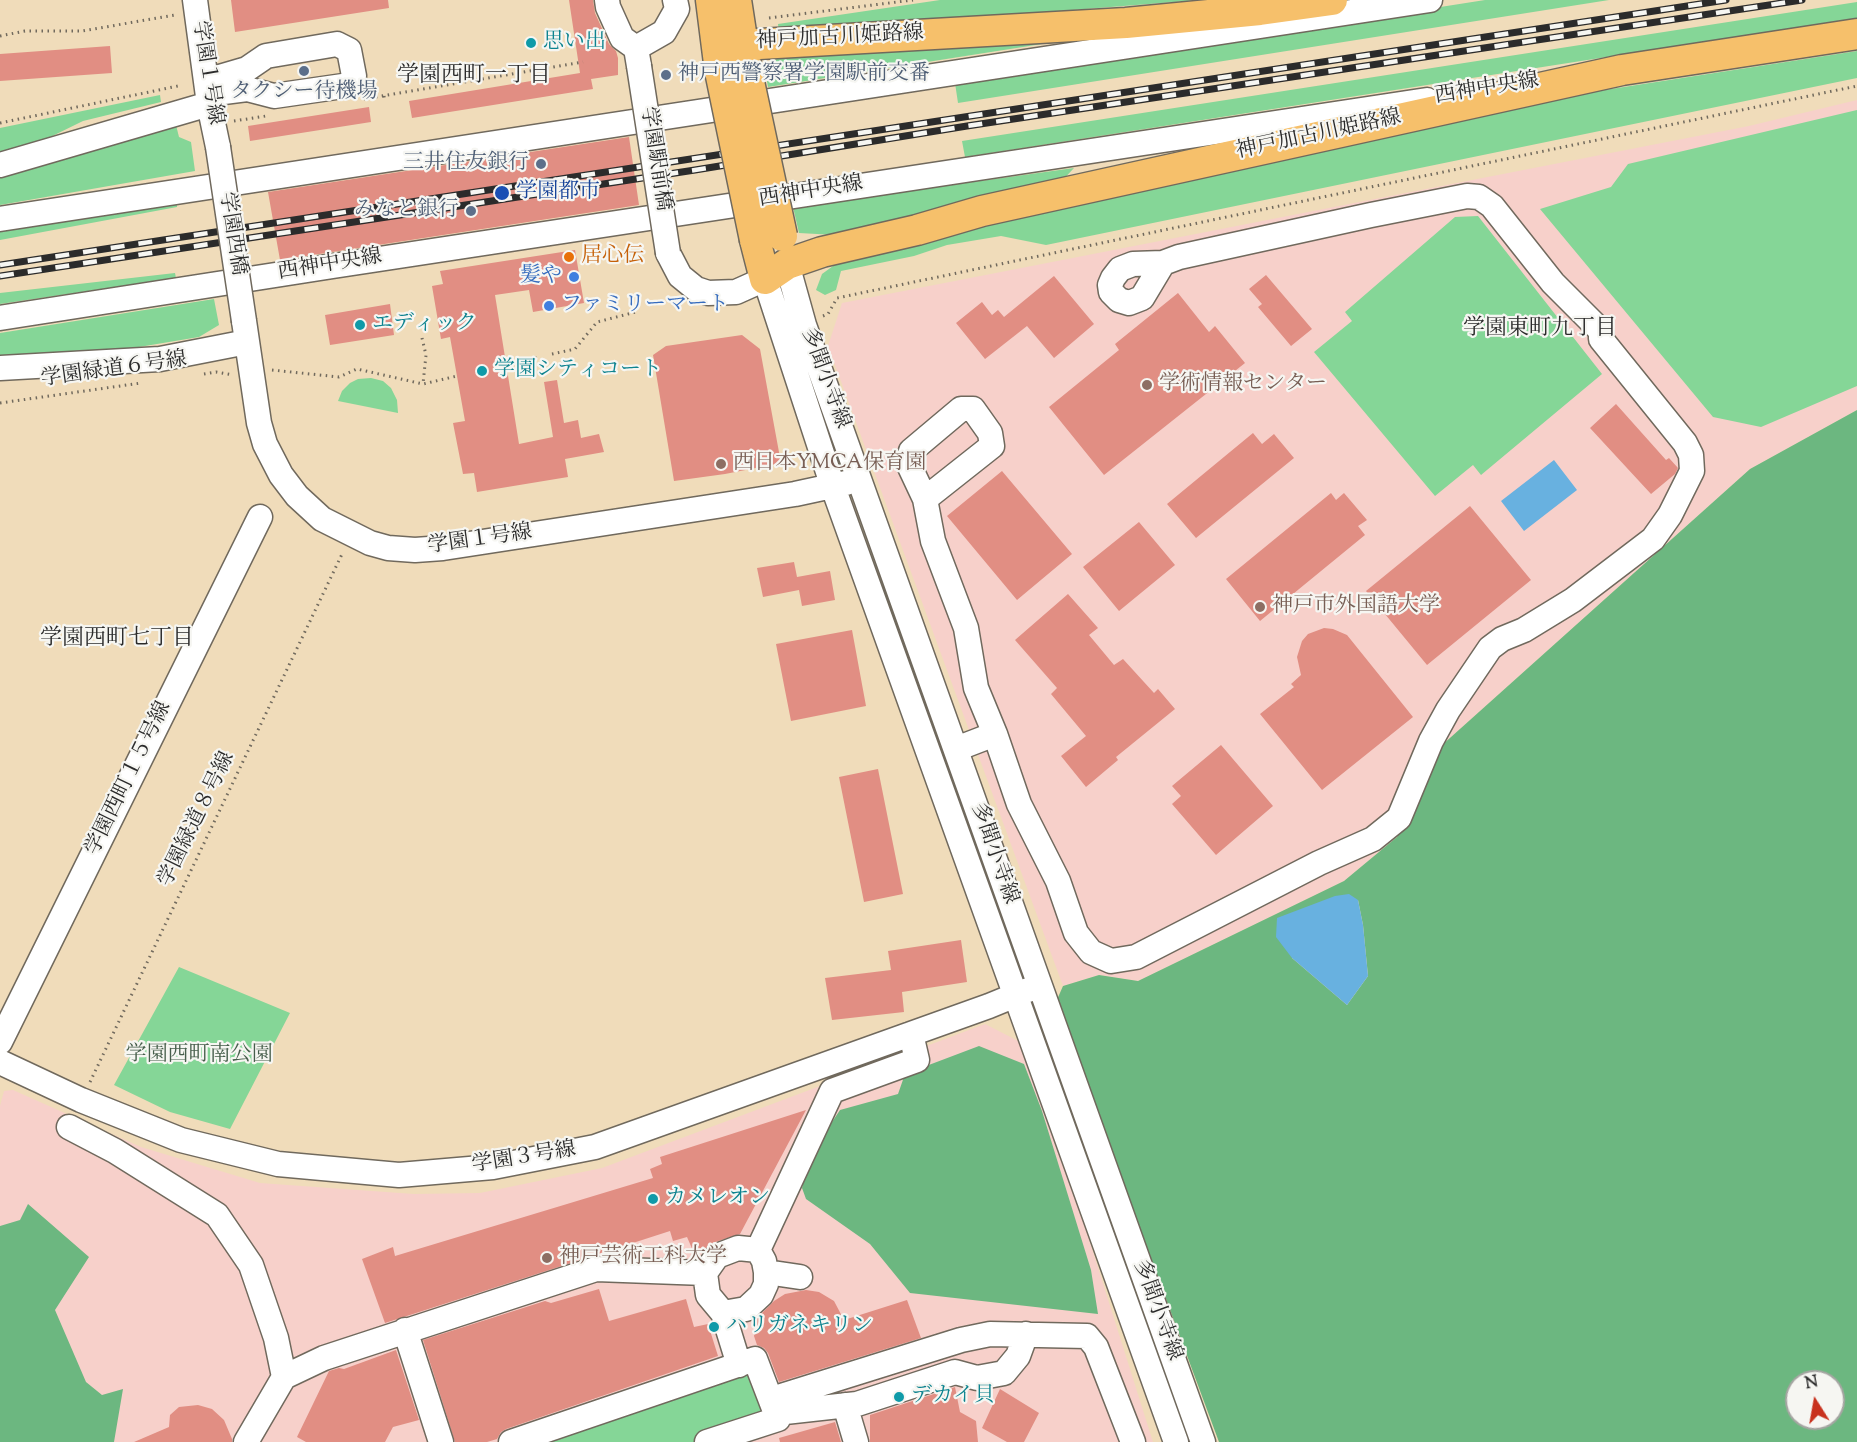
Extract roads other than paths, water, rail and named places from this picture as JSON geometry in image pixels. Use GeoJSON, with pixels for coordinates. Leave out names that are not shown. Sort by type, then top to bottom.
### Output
{"type":"FeatureCollection","features":[{"type":"Feature","properties":{"kind":"main road","name":"神戸加古川姫路線"},"geometry":{"type":"LineString","coordinates":[[711,0],[736,61]]}},
{"type":"Feature","properties":{"kind":"main road","name":"神戸加古川姫路線"},"geometry":{"type":"LineString","coordinates":[[736,0],[736,61],[772,255],[822,252],[917,230],[982,211],[1622,70],[1857,34]]}},
{"type":"Feature","properties":{"kind":"main road","name":"神戸加古川姫路線"},"geometry":{"type":"LineString","coordinates":[[736,61],[1126,23],[1332,0]]}},
{"type":"Feature","properties":{"kind":"street"},"geometry":{"type":"LineString","coordinates":[[607,0],[608,8],[622,38],[638,57],[664,32],[677,9],[675,0]]}},
{"type":"Feature","properties":{"kind":"street"},"geometry":{"type":"LineString","coordinates":[[0,219],[1430,0]]}},
{"type":"Feature","properties":{"kind":"street","name":"学園１号線"},"geometry":{"type":"LineString","coordinates":[[186,8],[208,93],[218,147]]}},
{"type":"Feature","properties":{"kind":"street"},"geometry":{"type":"LineString","coordinates":[[0,165],[208,93],[266,57],[337,44],[349,50],[354,76],[350,85],[274,96],[247,89],[208,93]]}},
{"type":"Feature","properties":{"kind":"street","name":"学園駅前橋"},"geometry":{"type":"LineString","coordinates":[[638,57],[668,253],[680,276],[696,289],[708,293],[736,292],[772,255]]}},
{"type":"Feature","properties":{"kind":"street","name":"西神中央線"},"geometry":{"type":"LineString","coordinates":[[0,318],[1622,70]]}},
{"type":"Feature","properties":{"kind":"street","name":"学園西橋"},"geometry":{"type":"LineString","coordinates":[[218,147],[246,332]]}},
{"type":"Feature","properties":{"kind":"street"},"geometry":{"type":"LineString","coordinates":[[925,499],[933,541],[966,628],[976,688],[995,734],[1019,804],[1058,881],[1076,933],[1091,952],[1111,961],[1136,957],[1319,863],[1373,839],[1399,818],[1431,741],[1448,710],[1490,648],[1573,600],[1653,539],[1670,515],[1692,471],[1691,455],[1685,443],[1601,339],[1601,331],[1553,283],[1492,206],[1479,197],[1467,196],[1382,213],[1179,257],[1163,263]]}},
{"type":"Feature","properties":{"kind":"street","name":"多聞小寺線"},"geometry":{"type":"LineString","coordinates":[[772,255],[804,325],[860,478],[1038,986],[1203,1442]]}},
{"type":"Feature","properties":{"kind":"street","name":"多聞小寺線"},"geometry":{"type":"LineString","coordinates":[[772,255],[833,487],[1176,1442]]}},
{"type":"Feature","properties":{"kind":"street"},"geometry":{"type":"LineString","coordinates":[[0,368],[160,359],[246,332]]}},
{"type":"Feature","properties":{"kind":"street","name":"学園１号線"},"geometry":{"type":"LineString","coordinates":[[246,332],[259,423],[265,444],[281,475],[297,496],[322,519],[351,535],[388,548],[415,550],[443,548],[833,487],[860,478]]}},
{"type":"Feature","properties":{"kind":"street","name":"学園西町１５号線"},"geometry":{"type":"LineString","coordinates":[[0,1042],[260,517]]}},
{"type":"Feature","properties":{"kind":"street"},"geometry":{"type":"LineString","coordinates":[[956,749],[995,734]]}},
{"type":"Feature","properties":{"kind":"street","name":"学園３号線"},"geometry":{"type":"LineString","coordinates":[[0,1062],[81,1100],[181,1140],[267,1161],[399,1175],[493,1167],[595,1147],[1038,986]]}},
{"type":"Feature","properties":{"kind":"street"},"geometry":{"type":"LineString","coordinates":[[723,1313],[746,1309],[761,1294],[766,1284],[762,1261],[832,1090],[917,1060],[911,1034]]}},
{"type":"Feature","properties":{"kind":"street"},"geometry":{"type":"LineString","coordinates":[[69,1127],[115,1151],[218,1215],[251,1265],[276,1338],[284,1377]]}},
{"type":"Feature","properties":{"kind":"street"},"geometry":{"type":"LineString","coordinates":[[739,1365],[723,1313],[708,1295],[705,1273],[717,1256],[738,1248],[800,1277]]}},
{"type":"Feature","properties":{"kind":"street"},"geometry":{"type":"LineString","coordinates":[[246,1442],[284,1377],[324,1358],[596,1269],[705,1273]]}},
{"type":"Feature","properties":{"kind":"street"},"geometry":{"type":"LineString","coordinates":[[405,1330],[441,1442]]}},
{"type":"Feature","properties":{"kind":"street"},"geometry":{"type":"LineString","coordinates":[[774,1406],[961,1340],[990,1334],[1087,1336],[1096,1347],[1133,1442]]}},
{"type":"Feature","properties":{"kind":"street"},"geometry":{"type":"LineString","coordinates":[[926,1352],[955,1372],[977,1378],[1004,1373],[1018,1356],[1026,1334]]}},
{"type":"Feature","properties":{"kind":"street"},"geometry":{"type":"LineString","coordinates":[[511,1442],[755,1359],[777,1419],[707,1442]]}},
{"type":"Feature","properties":{"kind":"street"},"geometry":{"type":"LineString","coordinates":[[774,1406],[857,1404],[955,1372]]}},
{"type":"Feature","properties":{"kind":"street"},"geometry":{"type":"LineString","coordinates":[[845,1405],[856,1442]]}},
{"type":"Feature","properties":{"kind":"water"},"geometry":{"type":"Polygon","coordinates":[[[1554,460],[1577,490],[1524,531],[1501,501],[1554,460]]]}},
{"type":"Feature","properties":{"kind":"water"},"geometry":{"type":"Polygon","coordinates":[[[1349,894],[1358,900],[1368,976],[1347,1005],[1292,958],[1276,937],[1277,918],[1335,896],[1349,894]]]}},
{"type":"Feature","properties":{"kind":"railway"},"geometry":{"type":"LineString","coordinates":[[0,265],[1726,0]]}},
{"type":"Feature","properties":{"kind":"railway"},"geometry":{"type":"LineString","coordinates":[[0,276],[967,126],[1802,0]]}},
{"type":"Feature","properties":{"kind":"place","name":"思い出"},"geometry":{"type":"Point","coordinates":[531,43]}},
{"type":"Feature","properties":{"kind":"place","name":"タクシー待機場"},"geometry":{"type":"Point","coordinates":[304,71]}},
{"type":"Feature","properties":{"kind":"place","name":"神戸西警察署学園駅前交番"},"geometry":{"type":"Point","coordinates":[666,75]}},
{"type":"Feature","properties":{"kind":"place","name":"三井住友銀行"},"geometry":{"type":"Point","coordinates":[541,164]}},
{"type":"Feature","properties":{"kind":"place","name":"学園都市"},"geometry":{"type":"Point","coordinates":[502,193]}},
{"type":"Feature","properties":{"kind":"place","name":"みなと銀行"},"geometry":{"type":"Point","coordinates":[471,211]}},
{"type":"Feature","properties":{"kind":"place","name":"居心伝"},"geometry":{"type":"Point","coordinates":[569,257]}},
{"type":"Feature","properties":{"kind":"place","name":"髪や"},"geometry":{"type":"Point","coordinates":[574,277]}},
{"type":"Feature","properties":{"kind":"place","name":"ファミリーマート"},"geometry":{"type":"Point","coordinates":[549,306]}},
{"type":"Feature","properties":{"kind":"place","name":"エディック"},"geometry":{"type":"Point","coordinates":[360,325]}},
{"type":"Feature","properties":{"kind":"place","name":"学園シティコート"},"geometry":{"type":"Point","coordinates":[482,371]}},
{"type":"Feature","properties":{"kind":"place","name":"学術情報センター"},"geometry":{"type":"Point","coordinates":[1147,385]}},
{"type":"Feature","properties":{"kind":"place","name":"西日本YMCA保育園"},"geometry":{"type":"Point","coordinates":[721,464]}},
{"type":"Feature","properties":{"kind":"place","name":"神戸市外国語大学"},"geometry":{"type":"Point","coordinates":[1260,607]}},
{"type":"Feature","properties":{"kind":"place","name":"カメレオン"},"geometry":{"type":"Point","coordinates":[653,1199]}},
{"type":"Feature","properties":{"kind":"place","name":"神戸芸術工科大学"},"geometry":{"type":"Point","coordinates":[547,1258]}},
{"type":"Feature","properties":{"kind":"place","name":"ハリガネキリン"},"geometry":{"type":"Point","coordinates":[714,1327]}},
{"type":"Feature","properties":{"kind":"place","name":"デカイ貝"},"geometry":{"type":"Point","coordinates":[899,1397]}},
{"type":"Feature","properties":{"kind":"district","name":"学園西町一丁目"},"geometry":{"type":"Point","coordinates":[474,77]}},
{"type":"Feature","properties":{"kind":"district","name":"学園東町九丁目"},"geometry":{"type":"Point","coordinates":[1540,330]}},
{"type":"Feature","properties":{"kind":"district","name":"学園西町七丁目"},"geometry":{"type":"Point","coordinates":[117,640]}},
{"type":"Feature","properties":{"kind":"park label","name":"学園西町南公園"},"geometry":{"type":"Point","coordinates":[199,1056]}}]}
